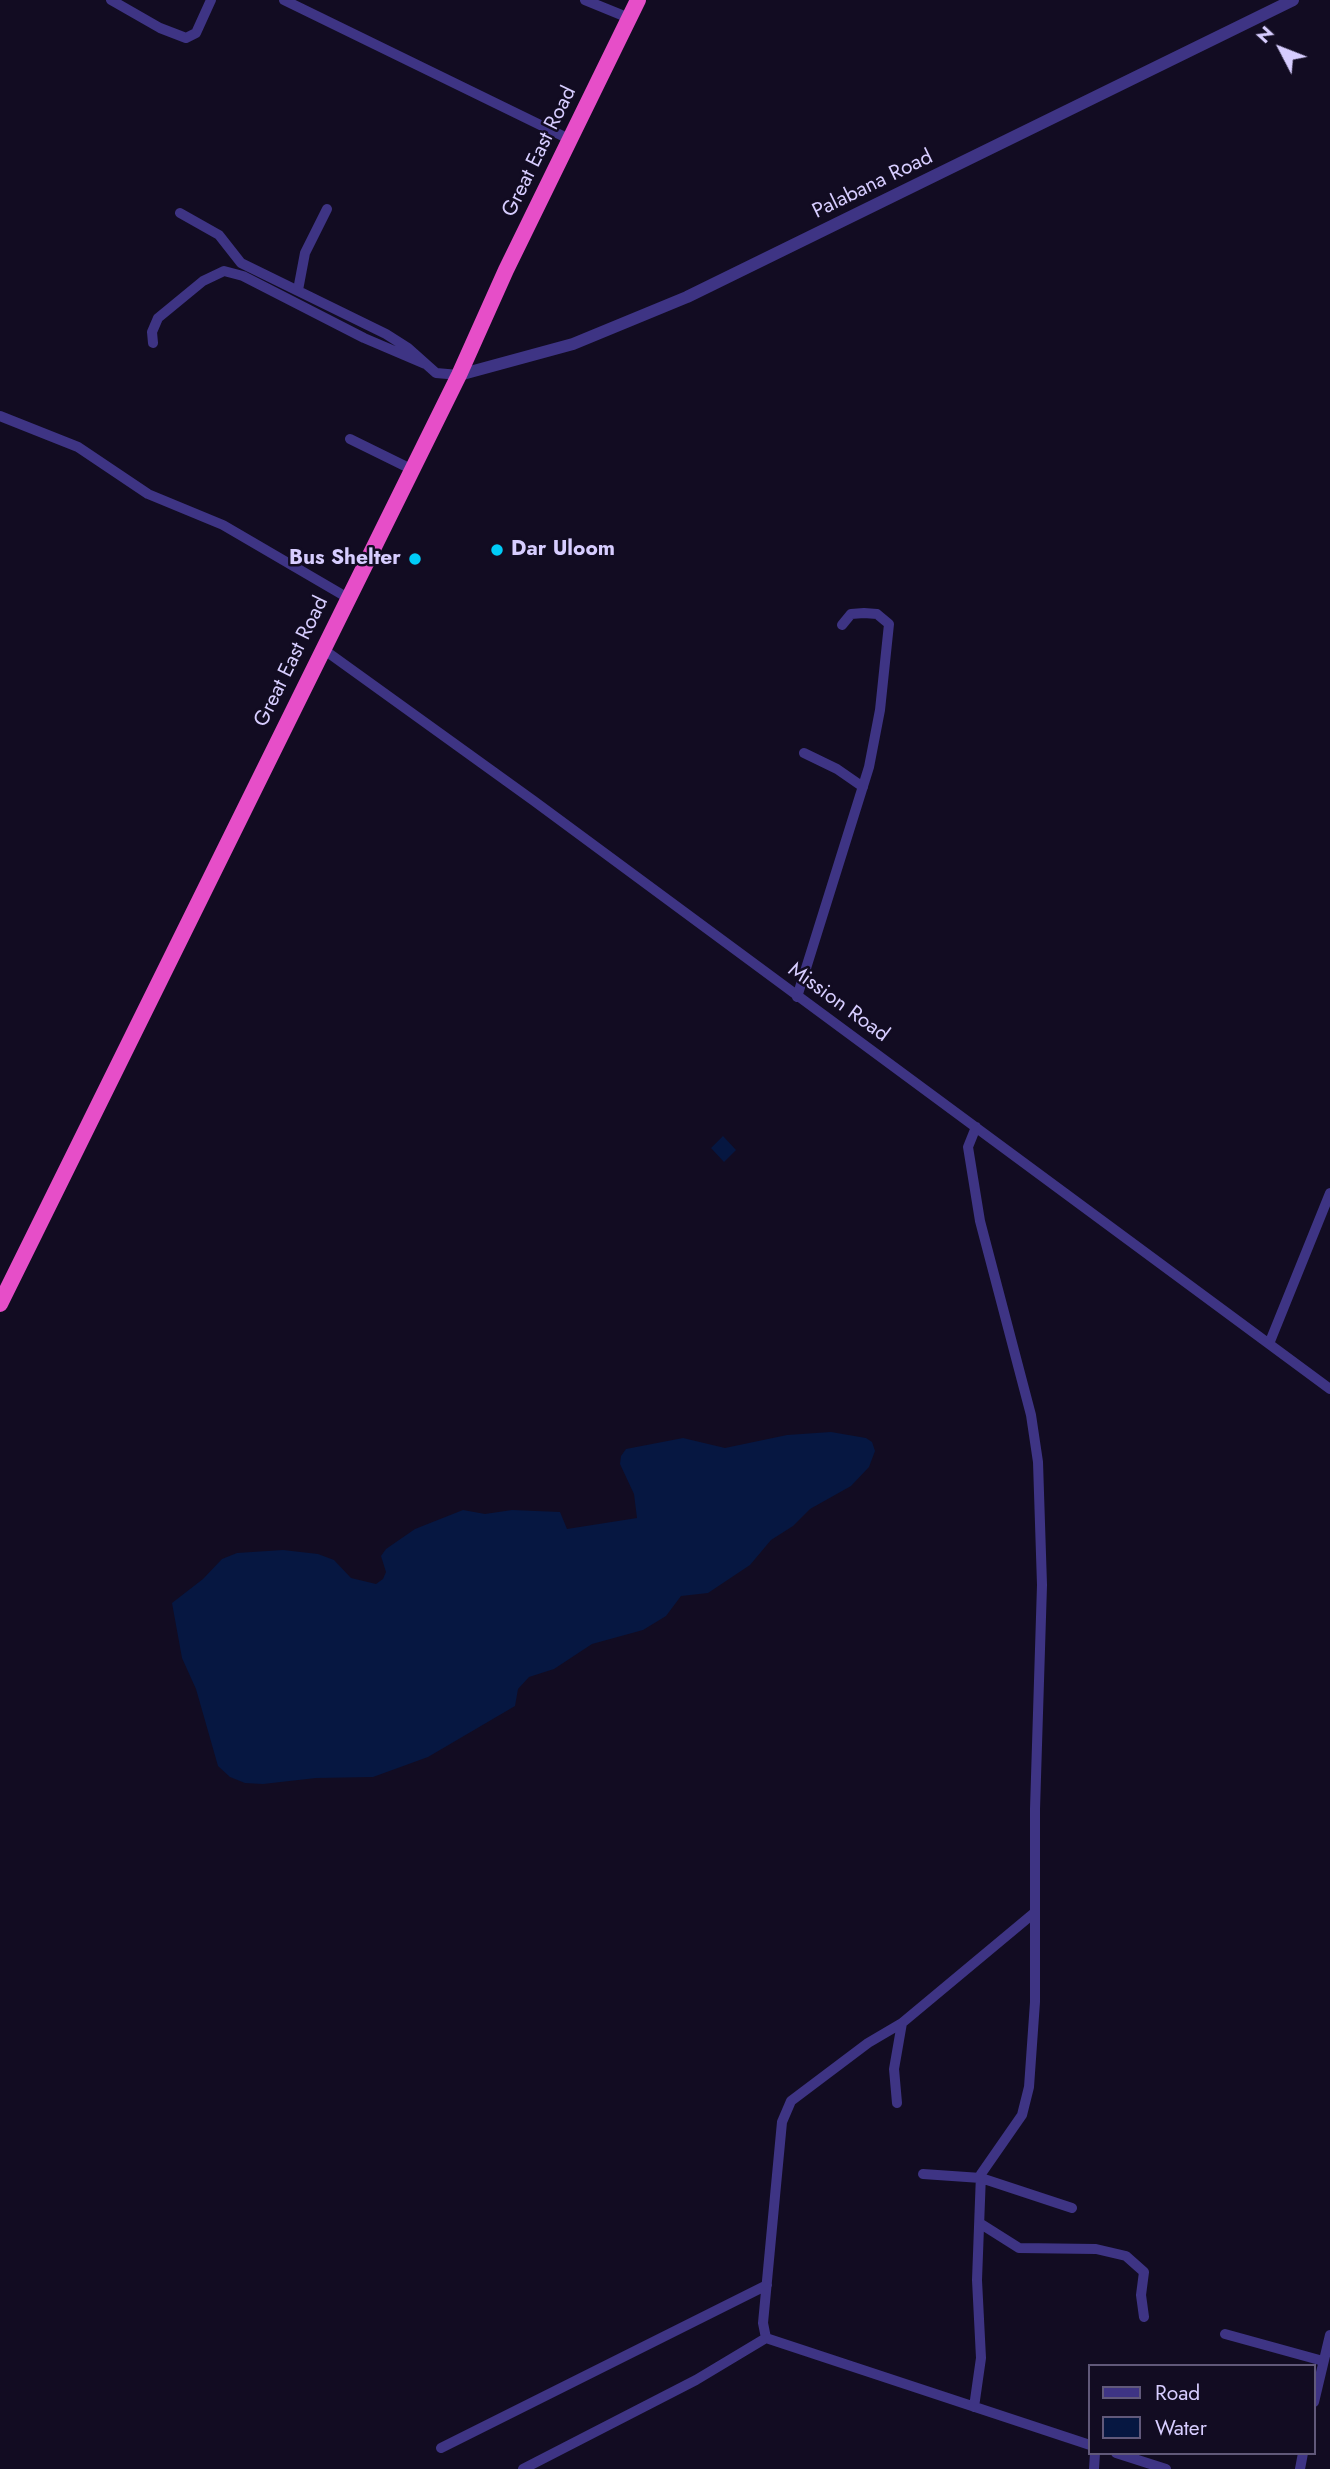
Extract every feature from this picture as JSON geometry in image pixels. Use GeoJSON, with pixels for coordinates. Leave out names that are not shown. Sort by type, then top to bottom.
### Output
{"type":"FeatureCollection","features":[{"type":"Feature","properties":{"kind":"highway","name":"Great East Road"},"geometry":{"type":"LineString","coordinates":[[0,1304],[459,375],[569,139],[638,0]]}},
{"type":"Feature","properties":{"kind":"street"},"geometry":{"type":"LineString","coordinates":[[111,0],[168,33],[186,38],[196,33],[211,0]]}},
{"type":"Feature","properties":{"kind":"street"},"geometry":{"type":"LineString","coordinates":[[284,0],[569,139]]}},
{"type":"Feature","properties":{"kind":"street"},"geometry":{"type":"LineString","coordinates":[[585,0],[629,18]]}},
{"type":"Feature","properties":{"kind":"street","name":"Palabana Road"},"geometry":{"type":"LineString","coordinates":[[459,375],[573,344],[687,297],[1293,0]]}},
{"type":"Feature","properties":{"kind":"street"},"geometry":{"type":"LineString","coordinates":[[298,290],[305,253],[327,209]]}},
{"type":"Feature","properties":{"kind":"street"},"geometry":{"type":"LineString","coordinates":[[180,213],[219,235],[241,263],[386,334],[408,348],[436,373],[459,375]]}},
{"type":"Feature","properties":{"kind":"street"},"geometry":{"type":"LineString","coordinates":[[153,343],[152,332],[158,318],[203,281],[224,271],[243,276],[364,338],[425,364]]}},
{"type":"Feature","properties":{"kind":"street"},"geometry":{"type":"LineString","coordinates":[[0,416],[78,447],[148,494],[223,525],[348,598]]}},
{"type":"Feature","properties":{"kind":"street"},"geometry":{"type":"LineString","coordinates":[[350,439],[411,469]]}},
{"type":"Feature","properties":{"kind":"street"},"geometry":{"type":"LineString","coordinates":[[797,997],[876,738],[889,624],[877,614],[864,613],[851,614],[842,625]]}},
{"type":"Feature","properties":{"kind":"street","name":"Mission Road"},"geometry":{"type":"LineString","coordinates":[[323,649],[534,801],[1330,1389]]}},
{"type":"Feature","properties":{"kind":"street"},"geometry":{"type":"LineString","coordinates":[[804,753],[837,769],[863,787]]}},
{"type":"Feature","properties":{"kind":"street"},"geometry":{"type":"LineString","coordinates":[[974,2407],[981,2358],[977,2280],[981,2178],[984,2167],[1008,2137],[1028,2102],[1035,2002],[1034,1913],[1042,1585],[1038,1462],[1031,1415],[980,1222],[968,1147],[976,1127]]}},
{"type":"Feature","properties":{"kind":"street"},"geometry":{"type":"LineString","coordinates":[[1269,1344],[1330,1193]]}},
{"type":"Feature","properties":{"kind":"street"},"geometry":{"type":"LineString","coordinates":[[766,2338],[763,2323],[782,2122],[791,2101],[868,2043],[902,2023],[1034,1913]]}},
{"type":"Feature","properties":{"kind":"street"},"geometry":{"type":"LineString","coordinates":[[897,2103],[894,2069],[902,2023]]}},
{"type":"Feature","properties":{"kind":"street"},"geometry":{"type":"LineString","coordinates":[[923,2174],[981,2178],[1072,2208]]}},
{"type":"Feature","properties":{"kind":"street"},"geometry":{"type":"LineString","coordinates":[[981,2224],[1019,2248],[1086,2248],[1126,2256],[1144,2272],[1141,2295],[1144,2317]]}},
{"type":"Feature","properties":{"kind":"street"},"geometry":{"type":"LineString","coordinates":[[441,2448],[766,2285]]}},
{"type":"Feature","properties":{"kind":"street"},"geometry":{"type":"LineString","coordinates":[[1225,2334],[1323,2361]]}},
{"type":"Feature","properties":{"kind":"street"},"geometry":{"type":"LineString","coordinates":[[1316,2393],[1330,2335]]}},
{"type":"Feature","properties":{"kind":"street"},"geometry":{"type":"LineString","coordinates":[[523,2469],[696,2380],[766,2338],[1088,2444]]}},
{"type":"Feature","properties":{"kind":"street"},"geometry":{"type":"LineString","coordinates":[[1121,2455],[1166,2469]]}},
{"type":"Feature","properties":{"kind":"water"},"geometry":{"type":"Polygon","coordinates":[[[723,1136],[736,1150],[724,1162],[711,1148],[723,1136]]]}},
{"type":"Feature","properties":{"kind":"water"},"geometry":{"type":"Polygon","coordinates":[[[831,1432],[866,1438],[872,1442],[875,1451],[869,1467],[851,1486],[810,1509],[793,1526],[771,1540],[750,1565],[708,1593],[681,1596],[666,1616],[643,1630],[592,1644],[554,1669],[529,1677],[518,1689],[515,1706],[428,1757],[373,1777],[316,1778],[263,1784],[245,1783],[230,1777],[218,1766],[196,1689],[182,1658],[172,1603],[203,1579],[222,1559],[237,1553],[283,1550],[318,1554],[334,1560],[351,1578],[376,1584],[383,1579],[386,1572],[381,1556],[386,1549],[415,1529],[463,1510],[485,1514],[512,1510],[560,1512],[567,1529],[637,1518],[634,1494],[620,1464],[626,1449],[683,1438],[725,1448],[787,1435],[831,1432]]]}},
{"type":"Feature","properties":{"kind":"place","name":"Dar Uloom"},"geometry":{"type":"Point","coordinates":[497,550]}},
{"type":"Feature","properties":{"kind":"place","name":"Bus Shelter"},"geometry":{"type":"Point","coordinates":[415,559]}}]}
